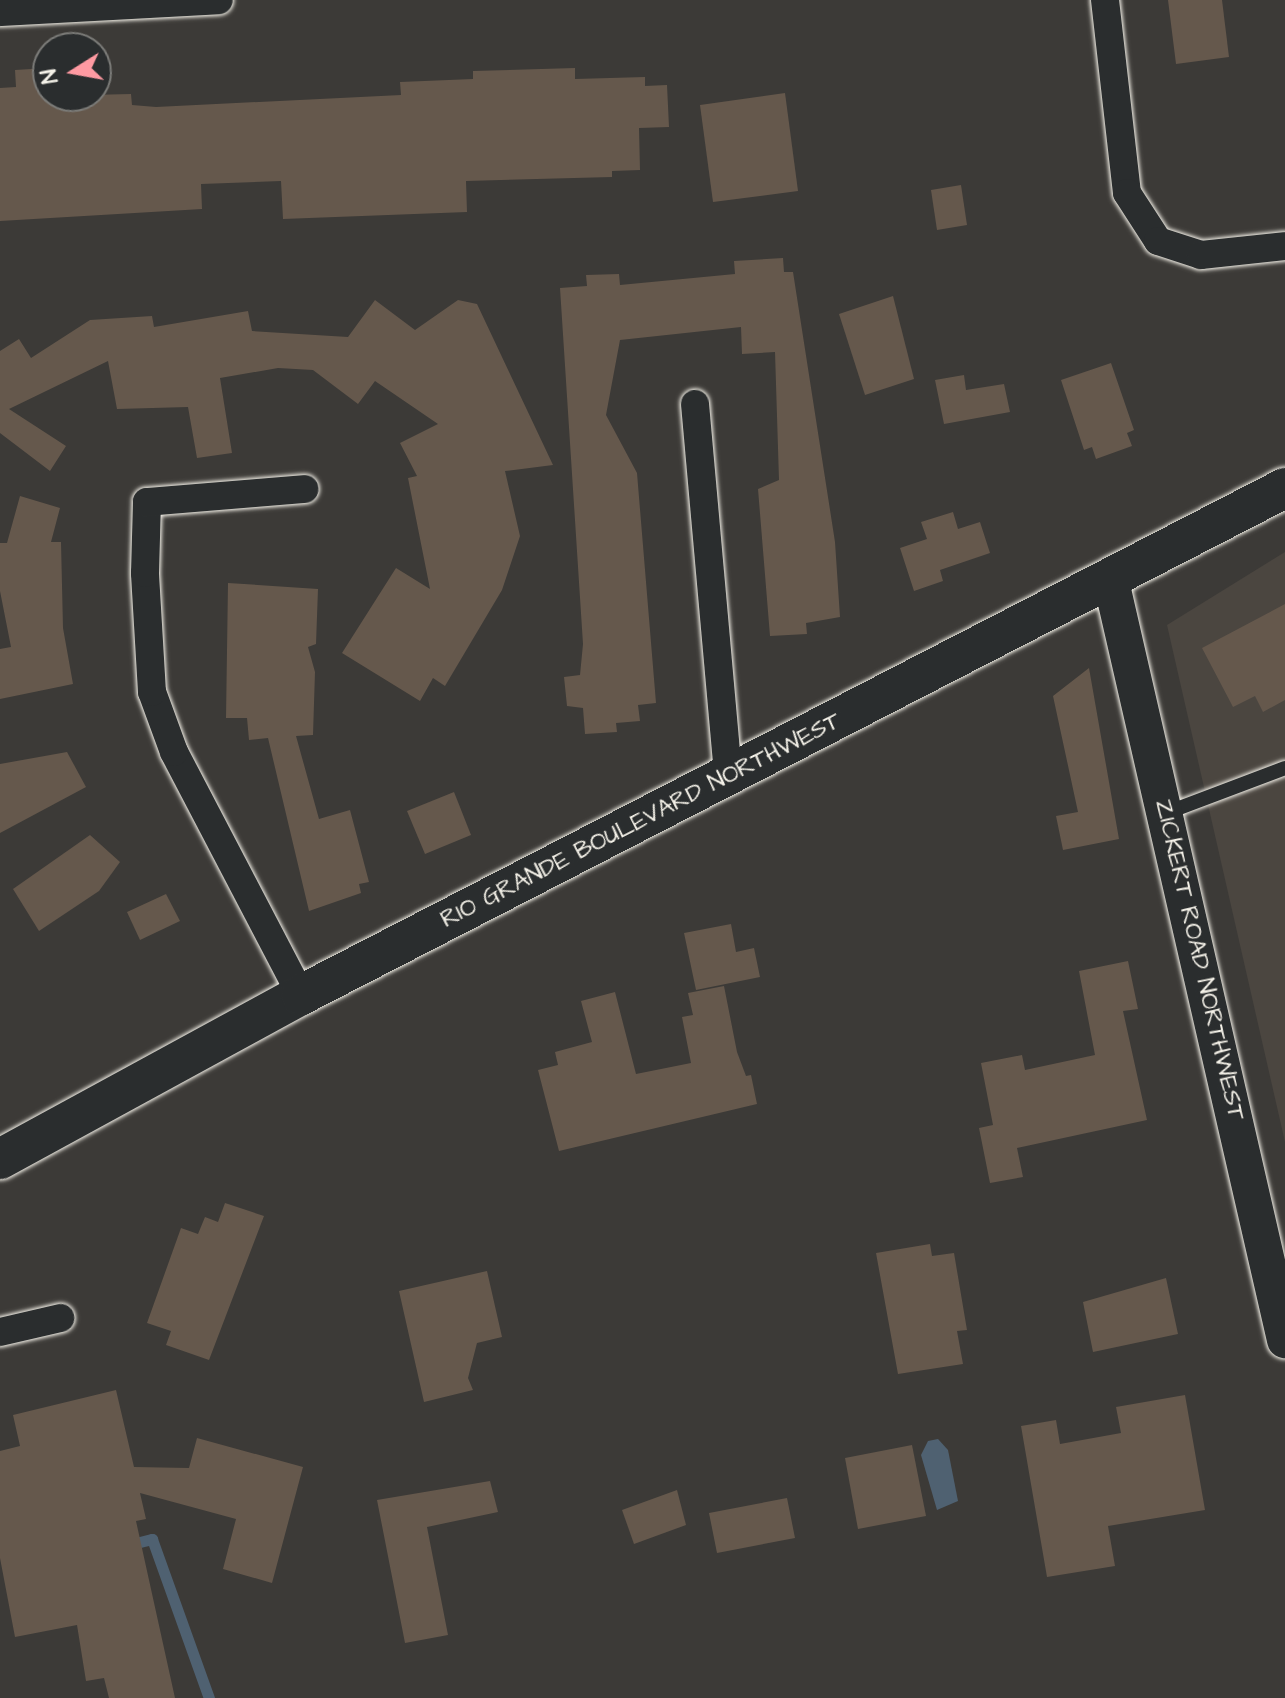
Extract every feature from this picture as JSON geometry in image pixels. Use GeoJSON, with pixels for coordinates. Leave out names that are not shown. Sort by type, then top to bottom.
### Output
{"type":"FeatureCollection","features":[{"type":"Feature","properties":{"kind":"main road","name":"RIO GRANDE BOULEVARD NORTHWEST"},"geometry":{"type":"LineString","coordinates":[[0,1159],[301,995],[1111,581],[1285,488]]}},
{"type":"Feature","properties":{"kind":"street"},"geometry":{"type":"LineString","coordinates":[[0,12],[94,4],[219,0]]}},
{"type":"Feature","properties":{"kind":"street"},"geometry":{"type":"LineString","coordinates":[[1105,0],[1127,193],[1158,241],[1201,255],[1285,246]]}},
{"type":"Feature","properties":{"kind":"street"},"geometry":{"type":"LineString","coordinates":[[695,404],[728,776]]}},
{"type":"Feature","properties":{"kind":"street"},"geometry":{"type":"LineString","coordinates":[[301,995],[174,752],[156,704],[145,630],[145,573],[147,502],[304,489]]}},
{"type":"Feature","properties":{"kind":"street","name":"ZICKERT ROAD NORTHWEST"},"geometry":{"type":"LineString","coordinates":[[1111,581],[1285,1340]]}},
{"type":"Feature","properties":{"kind":"street"},"geometry":{"type":"LineString","coordinates":[[0,1332],[60,1318]]}},
{"type":"Feature","properties":{"kind":"lane"},"geometry":{"type":"LineString","coordinates":[[1166,813],[1285,768]]}},
{"type":"Feature","properties":{"kind":"shaded area"},"geometry":{"type":"Polygon","coordinates":[[[1285,552],[1285,1142],[1167,625],[1285,552]]]}},
{"type":"Feature","properties":{"kind":"water"},"geometry":{"type":"Polygon","coordinates":[[[938,1439],[948,1450],[958,1501],[937,1510],[921,1455],[928,1441],[938,1439]]]}},
{"type":"Feature","properties":{"kind":"building"},"geometry":{"type":"Polygon","coordinates":[[[1168,0],[1222,0],[1229,57],[1176,64],[1168,0]]]}},
{"type":"Feature","properties":{"kind":"building"},"geometry":{"type":"Polygon","coordinates":[[[575,68],[575,79],[645,77],[645,86],[667,85],[669,127],[639,128],[640,170],[612,171],[612,177],[466,181],[467,212],[283,219],[281,181],[201,184],[202,209],[0,221],[0,88],[16,87],[15,70],[32,69],[32,112],[112,112],[112,94],[131,94],[132,105],[156,107],[401,95],[400,82],[473,79],[473,71],[575,68]]]}},
{"type":"Feature","properties":{"kind":"building"},"geometry":{"type":"Polygon","coordinates":[[[785,93],[798,191],[713,202],[700,105],[785,93]]]}},
{"type":"Feature","properties":{"kind":"building"},"geometry":{"type":"Polygon","coordinates":[[[961,185],[967,225],[937,230],[931,190],[961,185]]]}},
{"type":"Feature","properties":{"kind":"building"},"geometry":{"type":"Polygon","coordinates":[[[783,258],[784,272],[793,272],[835,542],[840,617],[806,623],[807,634],[770,636],[758,489],[779,480],[775,352],[742,354],[741,327],[620,340],[606,415],[637,473],[656,703],[638,705],[640,721],[616,723],[617,732],[585,734],[583,708],[567,706],[564,677],[580,675],[583,644],[560,288],[587,286],[586,275],[619,274],[620,285],[735,274],[734,261],[783,258]]]}},
{"type":"Feature","properties":{"kind":"building"},"geometry":{"type":"Polygon","coordinates":[[[893,296],[914,379],[865,395],[839,314],[893,296]]]}},
{"type":"Feature","properties":{"kind":"building"},"geometry":{"type":"Polygon","coordinates":[[[375,300],[415,330],[458,300],[477,304],[553,465],[505,471],[520,536],[502,590],[445,686],[433,678],[420,701],[342,653],[396,568],[430,589],[408,478],[417,476],[400,443],[438,424],[375,381],[358,404],[313,370],[278,368],[220,378],[232,453],[197,458],[188,407],[117,409],[108,361],[9,409],[66,446],[50,471],[0,433],[0,351],[19,339],[31,358],[90,320],[152,316],[154,327],[248,311],[252,331],[348,337],[375,300]]]}},
{"type":"Feature","properties":{"kind":"building"},"geometry":{"type":"Polygon","coordinates":[[[1111,363],[1134,430],[1127,433],[1132,446],[1096,459],[1092,447],[1084,450],[1061,380],[1111,363]]]}},
{"type":"Feature","properties":{"kind":"building"},"geometry":{"type":"Polygon","coordinates":[[[964,375],[966,390],[1004,384],[1010,412],[944,424],[935,380],[964,375]]]}},
{"type":"Feature","properties":{"kind":"building"},"geometry":{"type":"Polygon","coordinates":[[[20,496],[60,508],[51,542],[61,542],[63,628],[73,684],[0,699],[0,649],[11,647],[0,591],[0,543],[7,543],[20,496]]]}},
{"type":"Feature","properties":{"kind":"building"},"geometry":{"type":"Polygon","coordinates":[[[953,512],[958,529],[980,522],[990,553],[940,570],[943,581],[914,591],[900,548],[927,539],[921,522],[953,512]]]}},
{"type":"Feature","properties":{"kind":"building"},"geometry":{"type":"Polygon","coordinates":[[[228,583],[318,589],[316,644],[308,647],[315,672],[313,735],[296,736],[319,819],[350,810],[369,882],[359,884],[361,893],[309,911],[268,738],[249,740],[247,718],[226,718],[228,583]]]}},
{"type":"Feature","properties":{"kind":"building"},"geometry":{"type":"Polygon","coordinates":[[[1285,604],[1285,700],[1263,712],[1255,696],[1233,707],[1202,648],[1285,604]]]}},
{"type":"Feature","properties":{"kind":"building"},"geometry":{"type":"Polygon","coordinates":[[[1089,668],[1119,839],[1063,850],[1056,816],[1078,812],[1053,696],[1089,668]]]}},
{"type":"Feature","properties":{"kind":"building"},"geometry":{"type":"Polygon","coordinates":[[[67,752],[86,787],[0,833],[0,764],[67,752]]]}},
{"type":"Feature","properties":{"kind":"building"},"geometry":{"type":"Polygon","coordinates":[[[454,792],[471,835],[425,854],[407,811],[454,792]]]}},
{"type":"Feature","properties":{"kind":"building"},"geometry":{"type":"Polygon","coordinates":[[[90,835],[120,862],[99,891],[39,931],[13,889],[90,835]]]}},
{"type":"Feature","properties":{"kind":"building"},"geometry":{"type":"Polygon","coordinates":[[[166,894],[180,921],[140,940],[127,912],[166,894]]]}},
{"type":"Feature","properties":{"kind":"building"},"geometry":{"type":"Polygon","coordinates":[[[731,924],[736,952],[754,948],[760,977],[696,990],[684,933],[731,924]]]}},
{"type":"Feature","properties":{"kind":"building"},"geometry":{"type":"Polygon","coordinates":[[[1128,961],[1138,1009],[1123,1011],[1147,1120],[1017,1148],[1023,1177],[990,1183],[979,1128],[993,1125],[981,1063],[1022,1055],[1025,1070],[1095,1055],[1079,971],[1128,961]]]}},
{"type":"Feature","properties":{"kind":"building"},"geometry":{"type":"Polygon","coordinates":[[[724,986],[737,1052],[746,1076],[751,1075],[757,1104],[559,1151],[538,1070],[558,1065],[555,1052],[592,1042],[581,1001],[615,992],[636,1074],[691,1063],[682,1017],[693,1015],[688,993],[724,986]]]}},
{"type":"Feature","properties":{"kind":"building"},"geometry":{"type":"Polygon","coordinates":[[[225,1203],[264,1216],[209,1360],[166,1345],[171,1331],[147,1323],[181,1228],[198,1234],[205,1217],[218,1222],[225,1203]]]}},
{"type":"Feature","properties":{"kind":"building"},"geometry":{"type":"Polygon","coordinates":[[[930,1244],[932,1256],[954,1253],[967,1330],[957,1331],[963,1364],[898,1374],[876,1253],[930,1244]]]}},
{"type":"Feature","properties":{"kind":"building"},"geometry":{"type":"Polygon","coordinates":[[[487,1271],[502,1337],[477,1343],[468,1378],[473,1390],[424,1402],[399,1291],[487,1271]]]}},
{"type":"Feature","properties":{"kind":"building"},"geometry":{"type":"Polygon","coordinates":[[[1166,1278],[1178,1334],[1093,1352],[1083,1302],[1166,1278]]]}},
{"type":"Feature","properties":{"kind":"building"},"geometry":{"type":"Polygon","coordinates":[[[116,1390],[134,1467],[189,1468],[197,1438],[303,1467],[272,1583],[223,1569],[236,1519],[140,1493],[146,1519],[136,1521],[175,1698],[109,1698],[104,1678],[86,1681],[77,1625],[15,1637],[0,1558],[0,1451],[20,1446],[13,1415],[116,1390]]]}},
{"type":"Feature","properties":{"kind":"building"},"geometry":{"type":"Polygon","coordinates":[[[1185,1395],[1205,1510],[1108,1526],[1115,1566],[1047,1577],[1021,1426],[1056,1420],[1060,1444],[1121,1433],[1116,1407],[1185,1395]]]}},
{"type":"Feature","properties":{"kind":"building"},"geometry":{"type":"Polygon","coordinates":[[[912,1445],[926,1516],[858,1529],[845,1458],[912,1445]]]}},
{"type":"Feature","properties":{"kind":"building"},"geometry":{"type":"Polygon","coordinates":[[[490,1481],[498,1512],[427,1527],[448,1635],[405,1643],[377,1500],[490,1481]]]}},
{"type":"Feature","properties":{"kind":"building"},"geometry":{"type":"Polygon","coordinates":[[[677,1490],[686,1525],[634,1544],[622,1510],[677,1490]]]}},
{"type":"Feature","properties":{"kind":"building"},"geometry":{"type":"Polygon","coordinates":[[[787,1498],[795,1538],[717,1553],[709,1513],[787,1498]]]}},
{"type":"Feature","properties":{"kind":"waterway"},"geometry":{"type":"LineString","coordinates":[[128,1545],[152,1539],[209,1698]]}}]}
